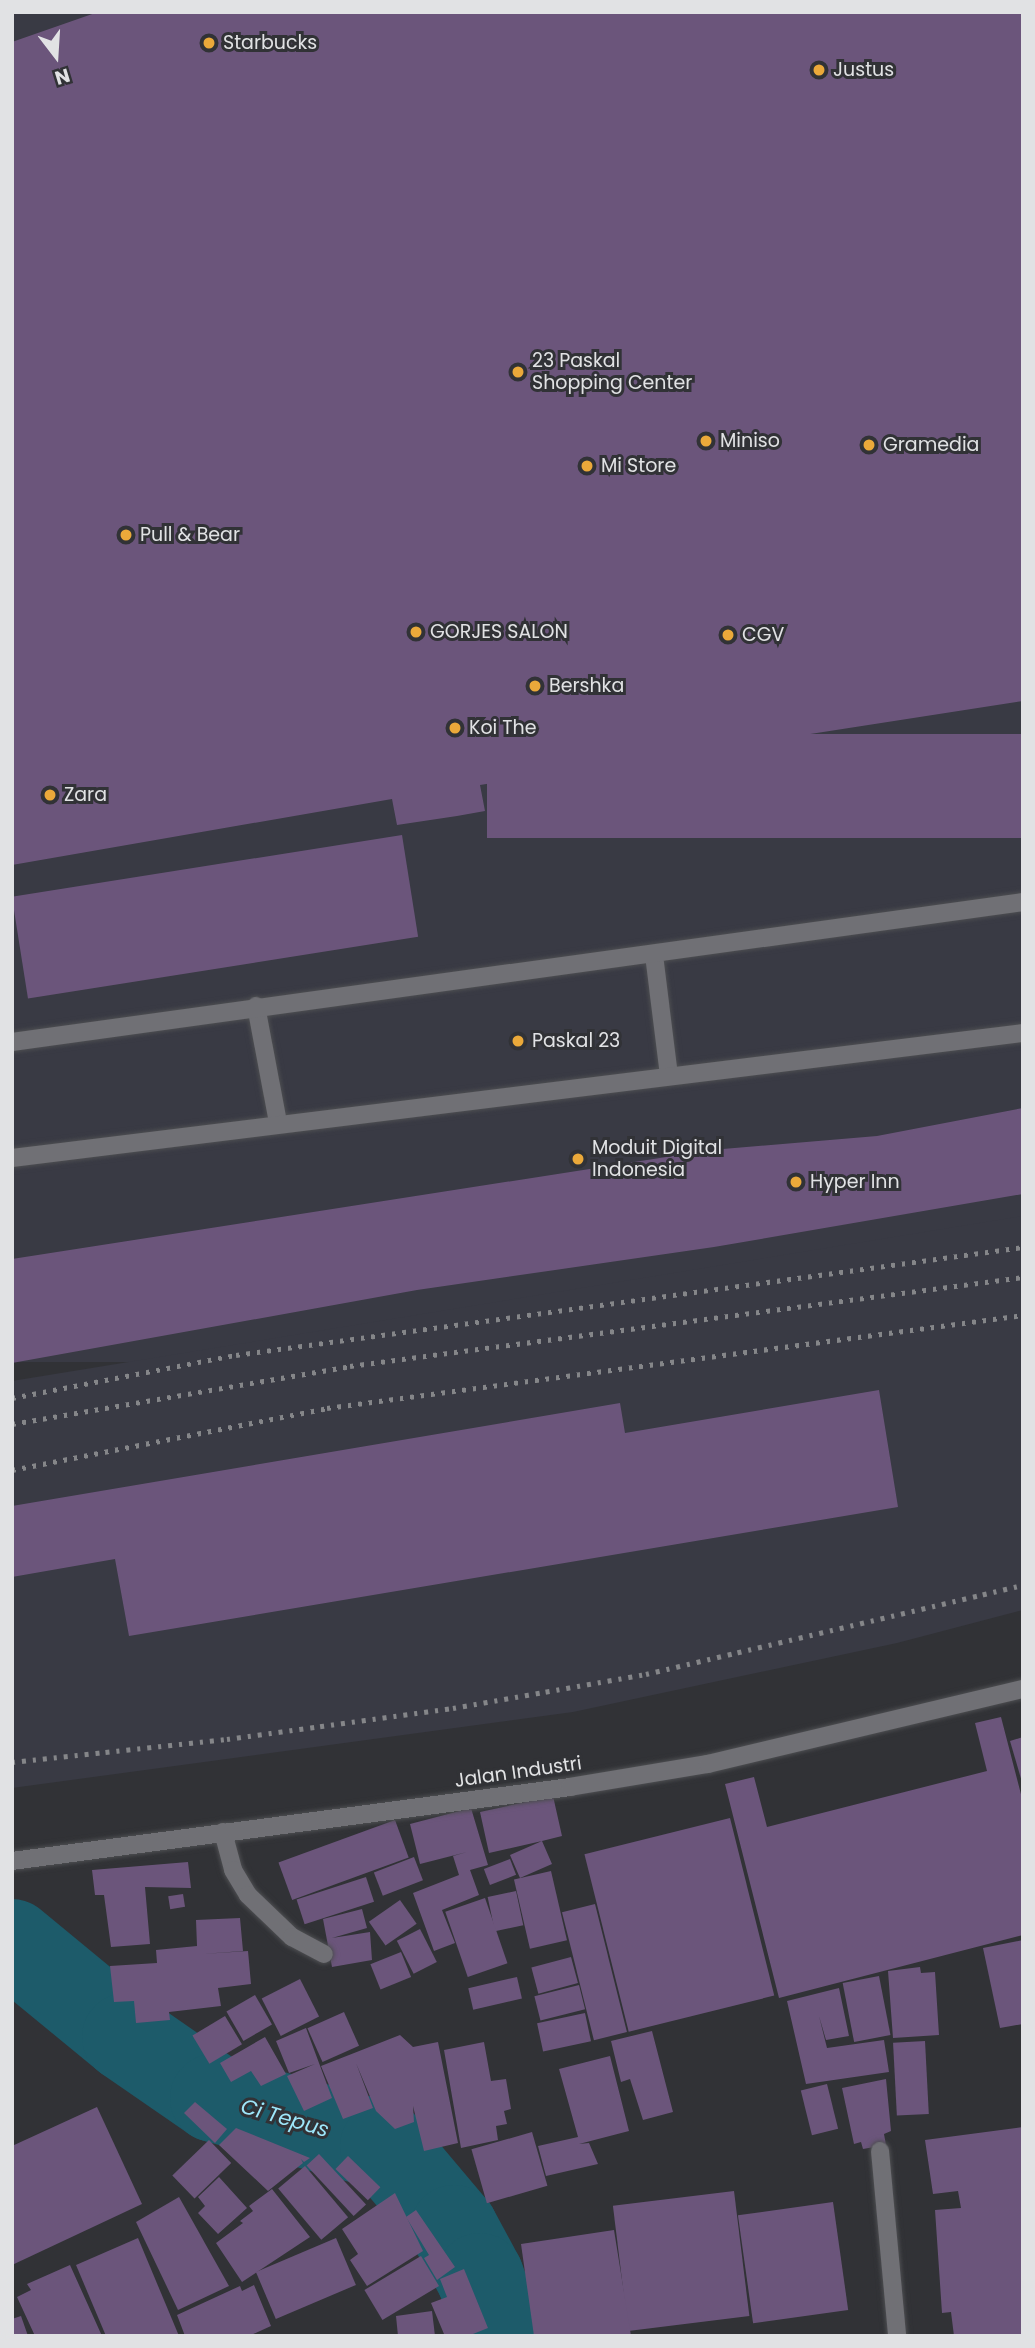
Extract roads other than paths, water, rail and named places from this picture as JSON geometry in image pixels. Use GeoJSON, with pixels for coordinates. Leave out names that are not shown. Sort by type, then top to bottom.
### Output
{"type":"FeatureCollection","features":[{"type":"Feature","properties":{"kind":"street"},"geometry":{"type":"LineString","coordinates":[[12,1042],[256,1006],[654,955],[1023,902]]}},
{"type":"Feature","properties":{"kind":"street"},"geometry":{"type":"LineString","coordinates":[[654,955],[668,1075]]}},
{"type":"Feature","properties":{"kind":"street"},"geometry":{"type":"LineString","coordinates":[[256,1006],[278,1122]]}},
{"type":"Feature","properties":{"kind":"street"},"geometry":{"type":"LineString","coordinates":[[12,1157],[278,1122],[1023,1033]]}},
{"type":"Feature","properties":{"kind":"street","name":"Jalan Industri"},"geometry":{"type":"LineString","coordinates":[[13,1861],[570,1787],[708,1764],[1023,1689]]}},
{"type":"Feature","properties":{"kind":"street"},"geometry":{"type":"LineString","coordinates":[[223,1832],[233,1870],[248,1895],[292,1937],[324,1954]]}},
{"type":"Feature","properties":{"kind":"street"},"geometry":{"type":"LineString","coordinates":[[880,2151],[897,2336]]}},
{"type":"Feature","properties":{"kind":"waterway","name":"Ci Tepus"},"geometry":{"type":"LineString","coordinates":[[12,1943],[126,2037],[214,2098],[384,2146],[454,2229],[480,2277],[502,2336]]}},
{"type":"Feature","properties":{"kind":"railway"},"geometry":{"type":"LineString","coordinates":[[12,1398],[236,1355],[1023,1247]]}},
{"type":"Feature","properties":{"kind":"railway"},"geometry":{"type":"LineString","coordinates":[[12,1424],[350,1366],[1023,1277]]}},
{"type":"Feature","properties":{"kind":"railway"},"geometry":{"type":"LineString","coordinates":[[12,1470],[327,1408],[1023,1315]]}},
{"type":"Feature","properties":{"kind":"railway"},"geometry":{"type":"LineString","coordinates":[[12,1762],[227,1739],[453,1708],[646,1674],[1023,1585]]}},
{"type":"Feature","properties":{"kind":"place","name":"Starbucks"},"geometry":{"type":"Point","coordinates":[209,43]}},
{"type":"Feature","properties":{"kind":"place","name":"Justus"},"geometry":{"type":"Point","coordinates":[819,70]}},
{"type":"Feature","properties":{"kind":"place","name":"23 Paskal Shopping Center"},"geometry":{"type":"Point","coordinates":[518,372]}},
{"type":"Feature","properties":{"kind":"place","name":"Miniso"},"geometry":{"type":"Point","coordinates":[706,441]}},
{"type":"Feature","properties":{"kind":"place","name":"Gramedia"},"geometry":{"type":"Point","coordinates":[869,445]}},
{"type":"Feature","properties":{"kind":"place","name":"Mi Store"},"geometry":{"type":"Point","coordinates":[587,466]}},
{"type":"Feature","properties":{"kind":"place","name":"Pull & Bear"},"geometry":{"type":"Point","coordinates":[126,535]}},
{"type":"Feature","properties":{"kind":"place","name":"GORJES SALON"},"geometry":{"type":"Point","coordinates":[416,632]}},
{"type":"Feature","properties":{"kind":"place","name":"CGV"},"geometry":{"type":"Point","coordinates":[728,635]}},
{"type":"Feature","properties":{"kind":"place","name":"Bershka"},"geometry":{"type":"Point","coordinates":[535,686]}},
{"type":"Feature","properties":{"kind":"place","name":"Koi The"},"geometry":{"type":"Point","coordinates":[455,728]}},
{"type":"Feature","properties":{"kind":"place","name":"Zara"},"geometry":{"type":"Point","coordinates":[50,795]}},
{"type":"Feature","properties":{"kind":"place","name":"Paskal 23"},"geometry":{"type":"Point","coordinates":[518,1041]}},
{"type":"Feature","properties":{"kind":"place","name":"Moduit Digital Indonesia"},"geometry":{"type":"Point","coordinates":[578,1159]}},
{"type":"Feature","properties":{"kind":"place","name":"Hyper Inn"},"geometry":{"type":"Point","coordinates":[796,1182]}}]}
